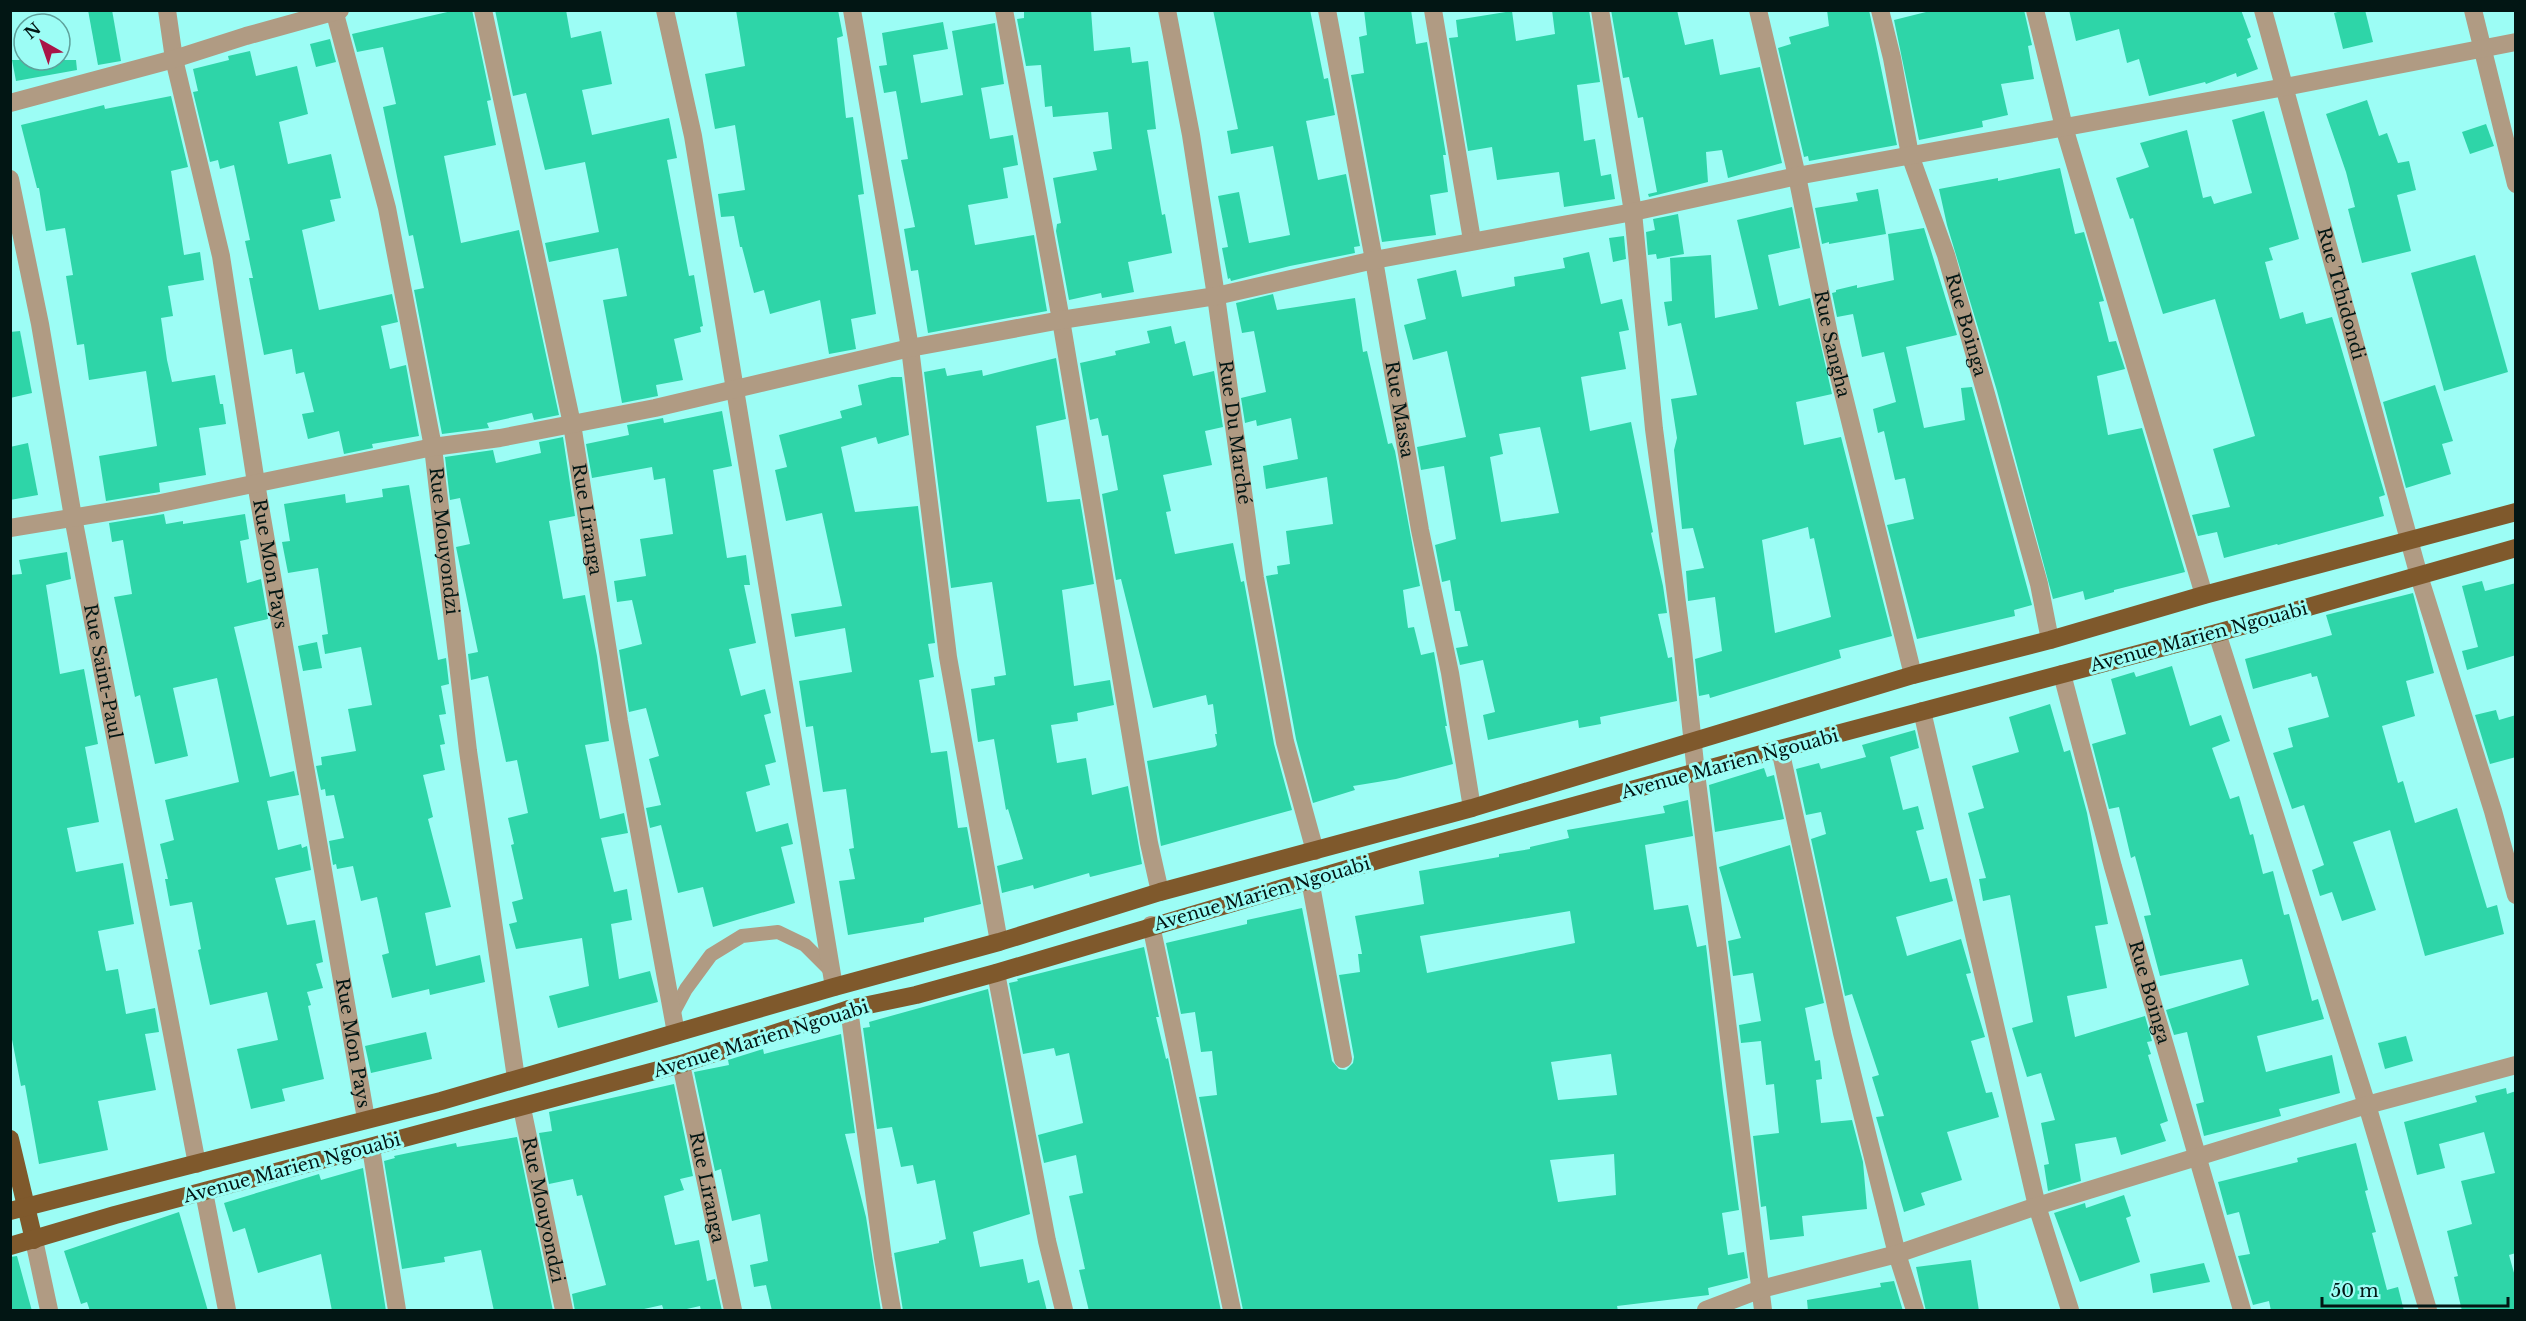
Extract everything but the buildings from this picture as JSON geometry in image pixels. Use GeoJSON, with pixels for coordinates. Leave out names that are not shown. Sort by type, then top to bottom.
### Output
{"type":"FeatureCollection","features":[{"type":"Feature","properties":{"kind":"main road"},"geometry":{"type":"LineString","coordinates":[[18,1209],[441,1101],[676,1033],[833,979],[999,942],[1160,892],[1472,808],[1913,675],[2050,640],[2204,595],[2516,512]]}},
{"type":"Feature","properties":{"kind":"main road","name":"Avenue Marien Ngouabi"},"geometry":{"type":"LineString","coordinates":[[10,1246],[116,1215],[681,1064],[849,1009],[916,995],[996,973],[1151,925],[1231,905],[1310,880],[1780,749],[2217,633],[2516,548]]}},
{"type":"Feature","properties":{"kind":"main road"},"geometry":{"type":"LineString","coordinates":[[10,1139],[18,1209],[34,1240]]}},
{"type":"Feature","properties":{"kind":"street","name":"Rue Mon Pays"},"geometry":{"type":"LineString","coordinates":[[166,10],[174,59],[221,256],[256,483],[366,1119]]}},
{"type":"Feature","properties":{"kind":"street","name":"Rue Liranga"},"geometry":{"type":"LineString","coordinates":[[483,10],[572,424],[619,721],[676,1033]]}},
{"type":"Feature","properties":{"kind":"street"},"geometry":{"type":"LineString","coordinates":[[665,10],[693,136],[833,979]]}},
{"type":"Feature","properties":{"kind":"street"},"geometry":{"type":"LineString","coordinates":[[852,10],[910,348],[948,657],[999,942]]}},
{"type":"Feature","properties":{"kind":"street"},"geometry":{"type":"LineString","coordinates":[[1004,10],[1061,320],[1149,843],[1160,892]]}},
{"type":"Feature","properties":{"kind":"street","name":"Rue Du Marché"},"geometry":{"type":"LineString","coordinates":[[1167,10],[1191,135],[1256,578],[1285,742],[1315,850]]}},
{"type":"Feature","properties":{"kind":"street","name":"Rue Massa"},"geometry":{"type":"LineString","coordinates":[[1327,10],[1374,260],[1420,530],[1450,673],[1472,808]]}},
{"type":"Feature","properties":{"kind":"street"},"geometry":{"type":"LineString","coordinates":[[1433,10],[1472,240]]}},
{"type":"Feature","properties":{"kind":"street"},"geometry":{"type":"LineString","coordinates":[[1600,10],[1633,212],[1654,429],[1763,1311]]}},
{"type":"Feature","properties":{"kind":"street","name":"Rue Sangha"},"geometry":{"type":"LineString","coordinates":[[1758,10],[1797,176],[1831,344],[1913,675]]}},
{"type":"Feature","properties":{"kind":"street","name":"Rue Boinga"},"geometry":{"type":"LineString","coordinates":[[1880,10],[1892,58],[1910,155],[1946,255],[2039,584],[2050,640]]}},
{"type":"Feature","properties":{"kind":"street"},"geometry":{"type":"LineString","coordinates":[[2035,10],[2064,127],[2204,595]]}},
{"type":"Feature","properties":{"kind":"street","name":"Rue Tchidondi"},"geometry":{"type":"LineString","coordinates":[[2263,10],[2419,576],[2493,811],[2516,895]]}},
{"type":"Feature","properties":{"kind":"street"},"geometry":{"type":"LineString","coordinates":[[2472,10],[2516,184]]}},
{"type":"Feature","properties":{"kind":"street"},"geometry":{"type":"LineString","coordinates":[[10,103],[174,59],[336,11]]}},
{"type":"Feature","properties":{"kind":"street","name":"Rue Mouyondzi"},"geometry":{"type":"LineString","coordinates":[[336,11],[387,208],[433,447],[468,752],[516,1078]]}},
{"type":"Feature","properties":{"kind":"street"},"geometry":{"type":"LineString","coordinates":[[10,528],[156,504],[433,447],[500,438],[655,408],[910,348],[1061,320],[1216,296],[1374,260],[1472,240],[1633,212],[1797,176],[2285,87],[2516,42]]}},
{"type":"Feature","properties":{"kind":"street","name":"Rue Saint-Paul"},"geometry":{"type":"LineString","coordinates":[[10,179],[40,324],[73,517],[197,1164]]}},
{"type":"Feature","properties":{"kind":"street"},"geometry":{"type":"LineString","coordinates":[[2217,633],[2367,1105],[2428,1311]]}},
{"type":"Feature","properties":{"kind":"street","name":"Rue Boinga"},"geometry":{"type":"LineString","coordinates":[[2062,674],[2113,867],[2199,1156],[2242,1311]]}},
{"type":"Feature","properties":{"kind":"street"},"geometry":{"type":"LineString","coordinates":[[1922,711],[2037,1206],[2070,1311]]}},
{"type":"Feature","properties":{"kind":"street"},"geometry":{"type":"LineString","coordinates":[[1780,749],[1839,1021],[1897,1254],[1915,1311]]}},
{"type":"Feature","properties":{"kind":"street"},"geometry":{"type":"LineString","coordinates":[[1310,880],[1343,1059]]}},
{"type":"Feature","properties":{"kind":"street"},"geometry":{"type":"LineString","coordinates":[[1151,925],[1232,1311]]}},
{"type":"Feature","properties":{"kind":"street"},"geometry":{"type":"LineString","coordinates":[[996,973],[1047,1241],[1064,1311]]}},
{"type":"Feature","properties":{"kind":"street"},"geometry":{"type":"LineString","coordinates":[[849,1009],[892,1311]]}},
{"type":"Feature","properties":{"kind":"street","name":"Rue Liranga"},"geometry":{"type":"LineString","coordinates":[[681,1064],[734,1311]]}},
{"type":"Feature","properties":{"kind":"street"},"geometry":{"type":"LineString","coordinates":[[1706,1311],[1761,1289],[1897,1254],[2037,1206],[2199,1156],[2367,1105],[2516,1065]]}},
{"type":"Feature","properties":{"kind":"street","name":"Rue Mouyondzi"},"geometry":{"type":"LineString","coordinates":[[522,1108],[564,1311]]}},
{"type":"Feature","properties":{"kind":"street"},"geometry":{"type":"LineString","coordinates":[[371,1148],[397,1311]]}},
{"type":"Feature","properties":{"kind":"street"},"geometry":{"type":"LineString","coordinates":[[204,1192],[226,1311]]}},
{"type":"Feature","properties":{"kind":"street"},"geometry":{"type":"LineString","coordinates":[[34,1240],[49,1311]]}},
{"type":"Feature","properties":{"kind":"lane"},"geometry":{"type":"LineString","coordinates":[[672,1015],[686,988],[711,955],[742,936],[778,932],[805,945],[833,979]]}}]}
